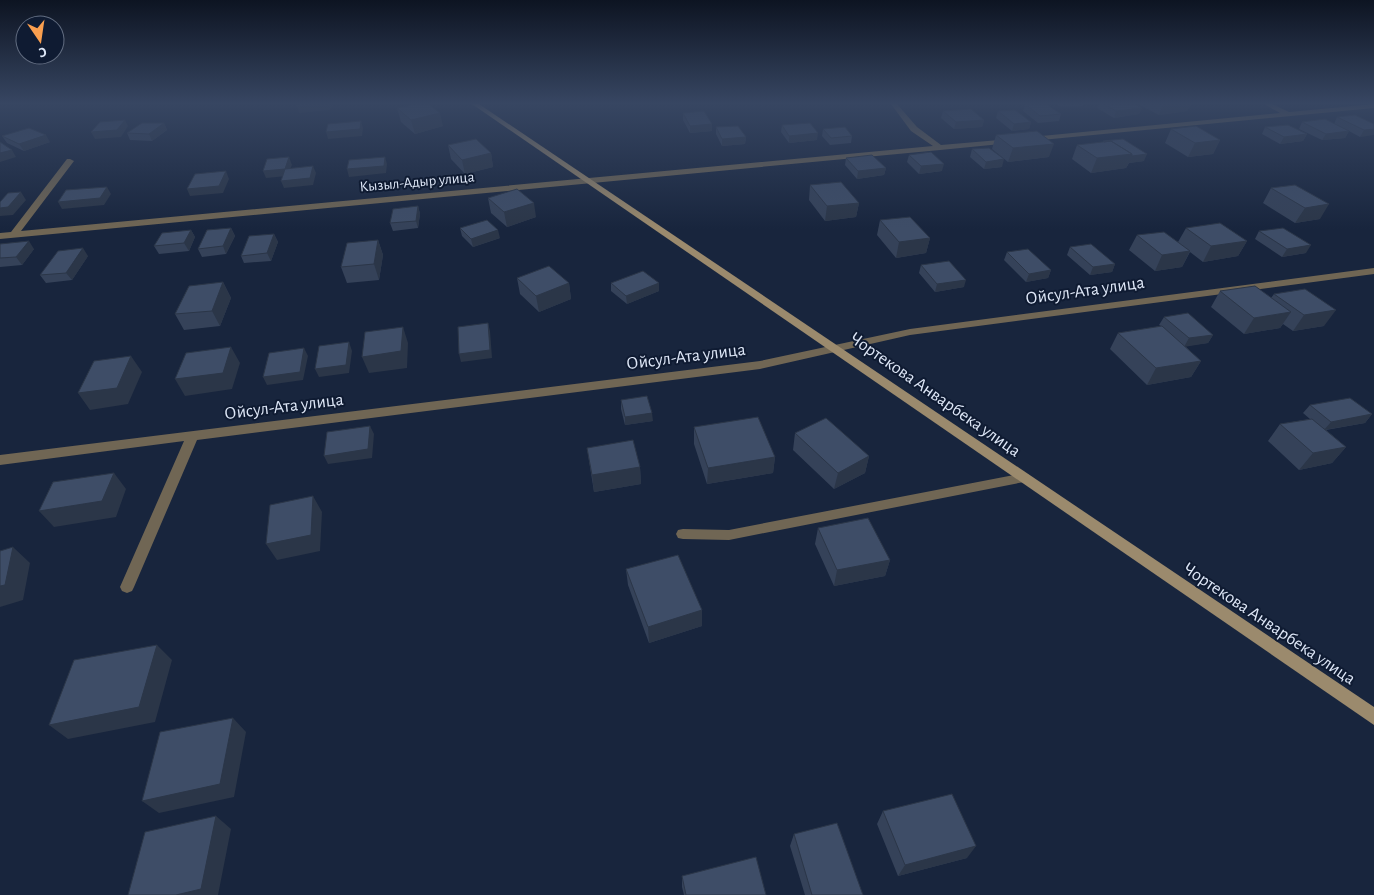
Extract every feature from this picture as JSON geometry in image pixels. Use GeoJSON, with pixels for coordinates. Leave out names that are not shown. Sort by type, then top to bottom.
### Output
{"type":"FeatureCollection","features":[{"type":"Feature","properties":{"kind":"street","name":"Чортекова Анварбека улица"},"geometry":{"type":"LineString","coordinates":[[537,146],[836,348],[1374,717]]}},
{"type":"Feature","properties":{"kind":"street","name":"Кызыл-Адыр улица"},"geometry":{"type":"LineString","coordinates":[[0,236],[963,146]]}},
{"type":"Feature","properties":{"kind":"street"},"geometry":{"type":"LineString","coordinates":[[14,234],[70,161]]}},
{"type":"Feature","properties":{"kind":"street","name":"Ойсул-Ата улица"},"geometry":{"type":"LineString","coordinates":[[0,460],[760,365],[910,332],[1374,271]]}},
{"type":"Feature","properties":{"kind":"street"},"geometry":{"type":"LineString","coordinates":[[127,587],[192,437]]}},
{"type":"Feature","properties":{"kind":"street"},"geometry":{"type":"LineString","coordinates":[[683,534],[729,535],[1024,478]]}},
{"type":"Feature","properties":{"kind":"building"},"geometry":{"type":"Polygon","coordinates":[[[0,146],[6,146],[12,150],[0,153],[0,146]]]}},
{"type":"Feature","properties":{"kind":"building"},"geometry":{"type":"Polygon","coordinates":[[[449,146],[483,146],[491,153],[462,160],[449,146]]]}},
{"type":"Feature","properties":{"kind":"building"},"geometry":{"type":"Polygon","coordinates":[[[1010,146],[1036,146],[1013,148],[1010,146]]]}},
{"type":"Feature","properties":{"kind":"building"},"geometry":{"type":"Polygon","coordinates":[[[1078,146],[1119,146],[1132,154],[1097,158],[1078,146]]]}},
{"type":"Feature","properties":{"kind":"building"},"geometry":{"type":"Polygon","coordinates":[[[1119,146],[1134,146],[1147,154],[1132,156],[1132,154],[1119,146]]]}},
{"type":"Feature","properties":{"kind":"building"},"geometry":{"type":"Polygon","coordinates":[[[989,148],[1004,159],[986,162],[972,149],[989,148]]]}},
{"type":"Feature","properties":{"kind":"building"},"geometry":{"type":"Polygon","coordinates":[[[931,152],[944,164],[921,166],[909,155],[931,152]]]}},
{"type":"Feature","properties":{"kind":"building"},"geometry":{"type":"Polygon","coordinates":[[[872,155],[886,168],[858,171],[846,158],[872,155]]]}},
{"type":"Feature","properties":{"kind":"building"},"geometry":{"type":"Polygon","coordinates":[[[289,157],[285,169],[263,171],[267,159],[289,157]]]}},
{"type":"Feature","properties":{"kind":"building"},"geometry":{"type":"Polygon","coordinates":[[[385,157],[384,166],[347,169],[349,160],[385,157]]]}},
{"type":"Feature","properties":{"kind":"building"},"geometry":{"type":"Polygon","coordinates":[[[313,166],[310,178],[281,181],[285,169],[313,166]]]}},
{"type":"Feature","properties":{"kind":"building"},"geometry":{"type":"Polygon","coordinates":[[[226,171],[219,186],[187,189],[195,174],[226,171]]]}},
{"type":"Feature","properties":{"kind":"building"},"geometry":{"type":"Polygon","coordinates":[[[841,182],[859,203],[827,206],[810,185],[841,182]]]}},
{"type":"Feature","properties":{"kind":"building"},"geometry":{"type":"Polygon","coordinates":[[[1295,185],[1329,204],[1305,208],[1271,188],[1295,185]]]}},
{"type":"Feature","properties":{"kind":"building"},"geometry":{"type":"Polygon","coordinates":[[[107,187],[100,198],[58,202],[66,190],[107,187]]]}},
{"type":"Feature","properties":{"kind":"building"},"geometry":{"type":"Polygon","coordinates":[[[517,189],[534,203],[504,212],[488,198],[517,189]]]}},
{"type":"Feature","properties":{"kind":"building"},"geometry":{"type":"Polygon","coordinates":[[[21,192],[8,207],[0,208],[0,202],[8,193],[21,192]]]}},
{"type":"Feature","properties":{"kind":"building"},"geometry":{"type":"Polygon","coordinates":[[[418,206],[416,221],[390,223],[393,209],[418,206]]]}},
{"type":"Feature","properties":{"kind":"building"},"geometry":{"type":"Polygon","coordinates":[[[910,217],[930,238],[899,242],[880,220],[910,217]]]}},
{"type":"Feature","properties":{"kind":"building"},"geometry":{"type":"Polygon","coordinates":[[[487,220],[498,230],[471,239],[460,228],[487,220]]]}},
{"type":"Feature","properties":{"kind":"building"},"geometry":{"type":"Polygon","coordinates":[[[1220,223],[1247,241],[1211,246],[1186,228],[1220,223]]]}},
{"type":"Feature","properties":{"kind":"building"},"geometry":{"type":"Polygon","coordinates":[[[231,228],[223,246],[198,249],[207,230],[231,228]]]}},
{"type":"Feature","properties":{"kind":"building"},"geometry":{"type":"Polygon","coordinates":[[[1283,228],[1311,245],[1287,249],[1259,231],[1283,228]]]}},
{"type":"Feature","properties":{"kind":"building"},"geometry":{"type":"Polygon","coordinates":[[[191,230],[184,243],[154,246],[162,233],[191,230]]]}},
{"type":"Feature","properties":{"kind":"building"},"geometry":{"type":"Polygon","coordinates":[[[1164,232],[1190,251],[1162,255],[1137,235],[1164,232]]]}},
{"type":"Feature","properties":{"kind":"building"},"geometry":{"type":"Polygon","coordinates":[[[274,234],[267,253],[241,256],[249,236],[274,234]]]}},
{"type":"Feature","properties":{"kind":"building"},"geometry":{"type":"Polygon","coordinates":[[[378,240],[374,264],[341,267],[347,243],[378,240]]]}},
{"type":"Feature","properties":{"kind":"building"},"geometry":{"type":"Polygon","coordinates":[[[29,241],[16,257],[0,258],[0,244],[29,241]]]}},
{"type":"Feature","properties":{"kind":"building"},"geometry":{"type":"Polygon","coordinates":[[[1091,244],[1115,264],[1093,267],[1070,247],[1091,244]]]}},
{"type":"Feature","properties":{"kind":"building"},"geometry":{"type":"Polygon","coordinates":[[[83,248],[66,273],[40,275],[58,251],[83,248]]]}},
{"type":"Feature","properties":{"kind":"building"},"geometry":{"type":"Polygon","coordinates":[[[1028,249],[1051,270],[1029,274],[1007,252],[1028,249]]]}},
{"type":"Feature","properties":{"kind":"building"},"geometry":{"type":"Polygon","coordinates":[[[949,261],[966,280],[937,284],[921,265],[949,261]]]}},
{"type":"Feature","properties":{"kind":"building"},"geometry":{"type":"Polygon","coordinates":[[[549,266],[569,283],[536,296],[517,278],[549,266]]]}},
{"type":"Feature","properties":{"kind":"building"},"geometry":{"type":"Polygon","coordinates":[[[643,271],[659,283],[626,296],[611,283],[643,271]]]}},
{"type":"Feature","properties":{"kind":"building"},"geometry":{"type":"Polygon","coordinates":[[[223,282],[212,311],[175,314],[189,286],[223,282]]]}},
{"type":"Feature","properties":{"kind":"building"},"geometry":{"type":"Polygon","coordinates":[[[1255,286],[1291,312],[1254,318],[1220,291],[1255,286]]]}},
{"type":"Feature","properties":{"kind":"building"},"geometry":{"type":"Polygon","coordinates":[[[1305,289],[1336,310],[1304,315],[1274,294],[1305,289]]]}},
{"type":"Feature","properties":{"kind":"building"},"geometry":{"type":"Polygon","coordinates":[[[1188,313],[1213,335],[1189,338],[1164,317],[1188,313]]]}},
{"type":"Feature","properties":{"kind":"building"},"geometry":{"type":"Polygon","coordinates":[[[488,323],[490,350],[459,354],[458,327],[488,323]]]}},
{"type":"Feature","properties":{"kind":"building"},"geometry":{"type":"Polygon","coordinates":[[[1162,326],[1201,361],[1156,368],[1118,333],[1162,326]]]}},
{"type":"Feature","properties":{"kind":"building"},"geometry":{"type":"Polygon","coordinates":[[[403,327],[401,351],[362,357],[365,332],[403,327]]]}},
{"type":"Feature","properties":{"kind":"building"},"geometry":{"type":"Polygon","coordinates":[[[349,342],[346,365],[315,369],[319,346],[349,342]]]}},
{"type":"Feature","properties":{"kind":"building"},"geometry":{"type":"Polygon","coordinates":[[[231,347],[223,373],[175,379],[186,353],[231,347]]]}},
{"type":"Feature","properties":{"kind":"building"},"geometry":{"type":"Polygon","coordinates":[[[304,348],[300,372],[263,377],[269,353],[304,348]]]}},
{"type":"Feature","properties":{"kind":"building"},"geometry":{"type":"Polygon","coordinates":[[[131,356],[117,388],[78,393],[94,361],[131,356]]]}},
{"type":"Feature","properties":{"kind":"building"},"geometry":{"type":"Polygon","coordinates":[[[647,396],[652,413],[625,417],[621,400],[647,396]]]}},
{"type":"Feature","properties":{"kind":"building"},"geometry":{"type":"Polygon","coordinates":[[[1350,398],[1372,414],[1331,422],[1310,405],[1350,398]]]}},
{"type":"Feature","properties":{"kind":"building"},"geometry":{"type":"Polygon","coordinates":[[[758,417],[775,457],[708,468],[694,427],[758,417]]]}},
{"type":"Feature","properties":{"kind":"building"},"geometry":{"type":"Polygon","coordinates":[[[826,418],[869,456],[838,473],[795,433],[826,418]]]}},
{"type":"Feature","properties":{"kind":"building"},"geometry":{"type":"Polygon","coordinates":[[[1312,419],[1346,447],[1313,453],[1280,424],[1312,419]]]}},
{"type":"Feature","properties":{"kind":"building"},"geometry":{"type":"Polygon","coordinates":[[[370,426],[368,449],[324,456],[327,432],[370,426]]]}},
{"type":"Feature","properties":{"kind":"building"},"geometry":{"type":"Polygon","coordinates":[[[633,440],[640,467],[592,475],[587,448],[633,440]]]}},
{"type":"Feature","properties":{"kind":"building"},"geometry":{"type":"Polygon","coordinates":[[[114,473],[102,501],[39,511],[53,482],[114,473]]]}},
{"type":"Feature","properties":{"kind":"building"},"geometry":{"type":"Polygon","coordinates":[[[313,496],[311,535],[266,544],[270,505],[313,496]]]}},
{"type":"Feature","properties":{"kind":"building"},"geometry":{"type":"Polygon","coordinates":[[[868,518],[890,560],[837,570],[818,528],[868,518]]]}},
{"type":"Feature","properties":{"kind":"building"},"geometry":{"type":"Polygon","coordinates":[[[13,547],[5,585],[0,586],[0,551],[13,547]]]}},
{"type":"Feature","properties":{"kind":"building"},"geometry":{"type":"Polygon","coordinates":[[[678,555],[702,610],[648,627],[626,569],[678,555]]]}},
{"type":"Feature","properties":{"kind":"building"},"geometry":{"type":"Polygon","coordinates":[[[157,645],[139,707],[49,725],[74,660],[157,645]]]}},
{"type":"Feature","properties":{"kind":"building"},"geometry":{"type":"Polygon","coordinates":[[[233,718],[220,784],[142,801],[160,732],[233,718]]]}},
{"type":"Feature","properties":{"kind":"building"},"geometry":{"type":"Polygon","coordinates":[[[952,794],[976,846],[905,865],[883,811],[952,794]]]}},
{"type":"Feature","properties":{"kind":"building"},"geometry":{"type":"Polygon","coordinates":[[[216,816],[201,889],[176,895],[128,895],[145,832],[216,816]]]}},
{"type":"Feature","properties":{"kind":"building"},"geometry":{"type":"Polygon","coordinates":[[[837,823],[863,895],[812,895],[794,834],[837,823]]]}},
{"type":"Feature","properties":{"kind":"building"},"geometry":{"type":"Polygon","coordinates":[[[756,857],[766,895],[686,895],[682,876],[756,857]]]}}]}
